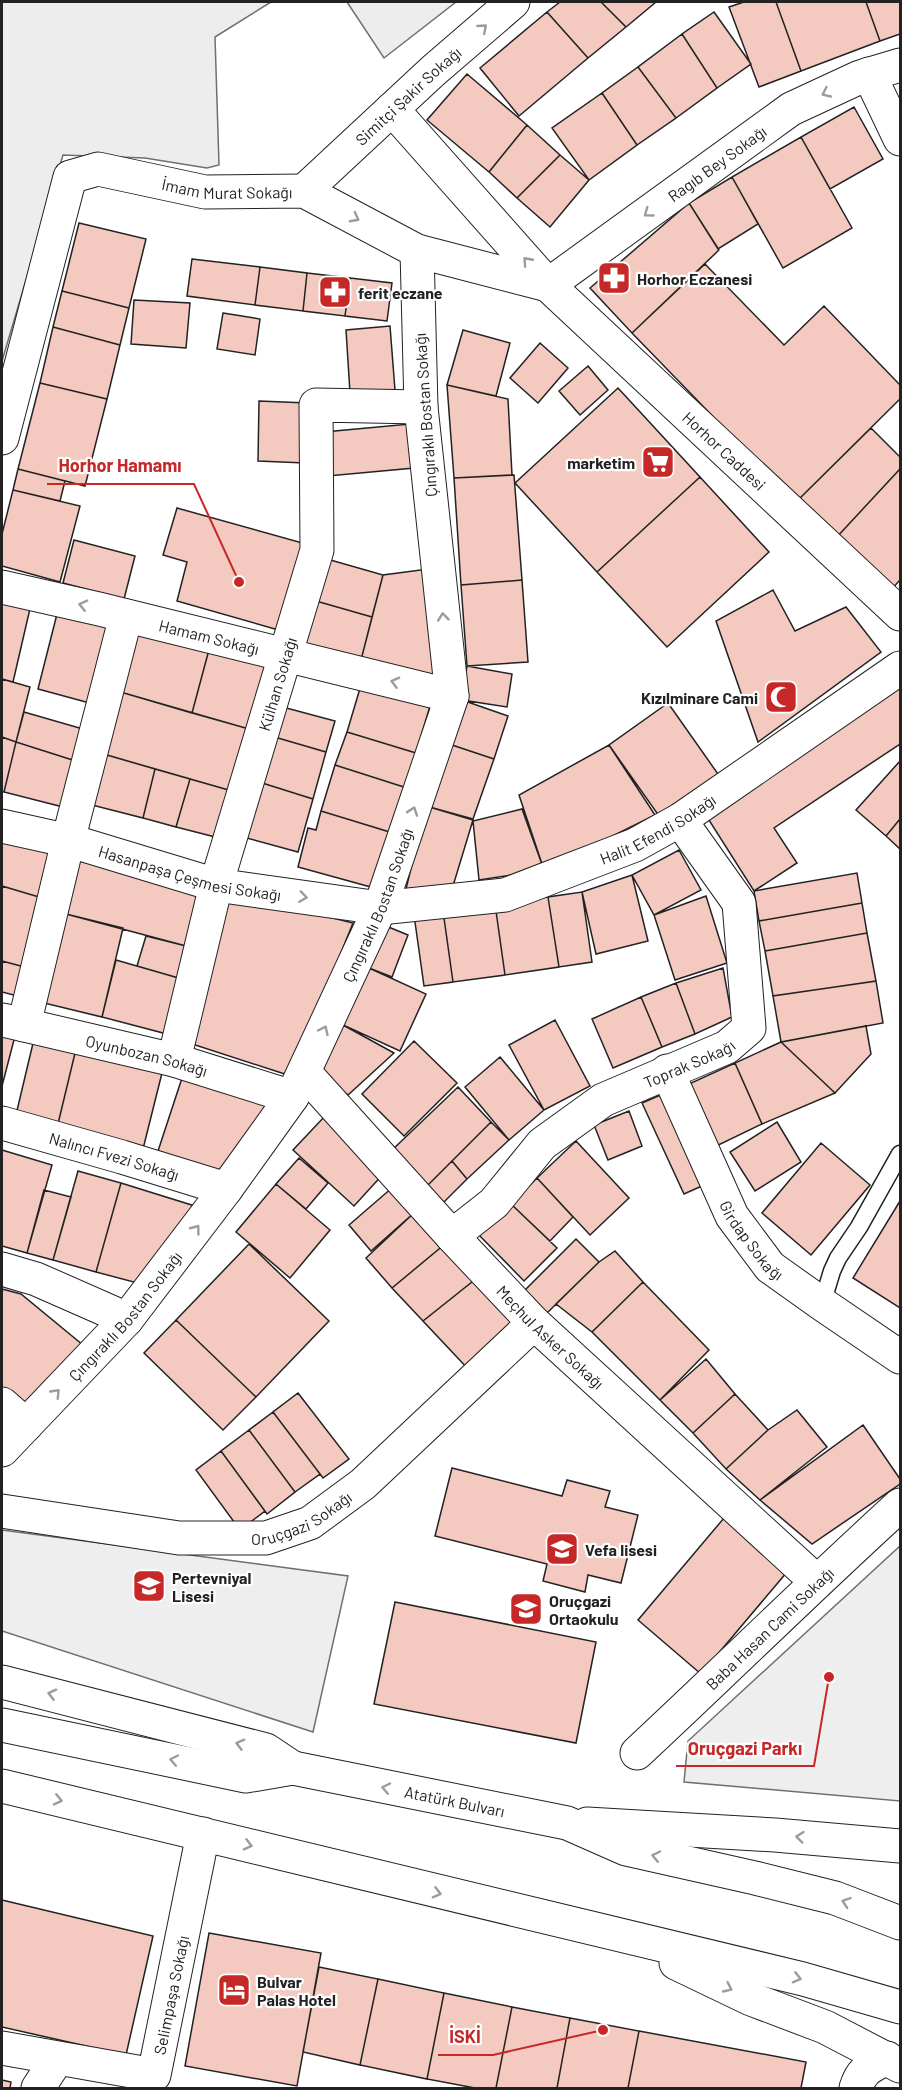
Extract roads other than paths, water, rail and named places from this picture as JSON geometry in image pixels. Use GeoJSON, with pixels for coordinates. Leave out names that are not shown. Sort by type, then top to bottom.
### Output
{"type":"FeatureCollection","features":[{"type":"Feature","properties":{"kind":"street","name":"Simitçi Şakir Sokağı"},"geometry":{"type":"LineString","coordinates":[[304,190],[513,2]]}},
{"type":"Feature","properties":{"kind":"street","name":"Ragıb Bey Sokağı"},"geometry":{"type":"LineString","coordinates":[[548,285],[791,109],[869,74],[900,65]]}},
{"type":"Feature","properties":{"kind":"street"},"geometry":{"type":"LineString","coordinates":[[869,74],[900,139]]}},
{"type":"Feature","properties":{"kind":"street"},"geometry":{"type":"LineString","coordinates":[[392,109],[548,285]]}},
{"type":"Feature","properties":{"kind":"street","name":"İmam Murat Sokağı"},"geometry":{"type":"LineString","coordinates":[[2,438],[7,391],[70,177],[98,169],[205,192],[304,190],[417,251],[548,285]]}},
{"type":"Feature","properties":{"kind":"street","name":"Çıngıraklı Bostan Sokağı"},"geometry":{"type":"LineString","coordinates":[[2,1450],[14,1415],[128,1318],[226,1190],[298,1084],[380,908],[452,696],[421,407],[417,251]]}},
{"type":"Feature","properties":{"kind":"street","name":"Horhor Caddesi"},"geometry":{"type":"LineString","coordinates":[[548,285],[900,612]]}},
{"type":"Feature","properties":{"kind":"street","name":"Külhan Sokağı"},"geometry":{"type":"LineString","coordinates":[[174,1060],[216,885],[317,550],[316,405],[421,407]]}},
{"type":"Feature","properties":{"kind":"street","name":"Hamam Sokağı"},"geometry":{"type":"LineString","coordinates":[[2,587],[452,696]]}},
{"type":"Feature","properties":{"kind":"street"},"geometry":{"type":"LineString","coordinates":[[13,1023],[68,841],[126,616]]}},
{"type":"Feature","properties":{"kind":"street","name":"Halit Efendi Sokağı"},"geometry":{"type":"LineString","coordinates":[[380,908],[506,895],[635,845],[680,820],[900,668]]}},
{"type":"Feature","properties":{"kind":"street","name":"Toprak Sokağı"},"geometry":{"type":"LineString","coordinates":[[452,1236],[494,1203],[542,1144],[603,1100],[726,1047],[749,1028],[739,903],[680,820]]}},
{"type":"Feature","properties":{"kind":"street","name":"Hasanpaşa Çeşmesi Sokağı"},"geometry":{"type":"LineString","coordinates":[[2,826],[68,841],[216,885],[380,908]]}},
{"type":"Feature","properties":{"kind":"street","name":"Oyunbozan Sokağı"},"geometry":{"type":"LineString","coordinates":[[13,1023],[174,1060],[298,1084]]}},
{"type":"Feature","properties":{"kind":"street","name":"Girdap Sokağı"},"geometry":{"type":"LineString","coordinates":[[667,1071],[732,1216],[770,1267],[900,1357]]}},
{"type":"Feature","properties":{"kind":"street","name":"Meçhul Asker Sokağı"},"geometry":{"type":"LineString","coordinates":[[298,1084],[452,1236],[534,1323],[816,1581]]}},
{"type":"Feature","properties":{"kind":"street","name":"Nalıncı Fvezi Sokağı"},"geometry":{"type":"LineString","coordinates":[[2,1123],[122,1157],[226,1190]]}},
{"type":"Feature","properties":{"kind":"street"},"geometry":{"type":"LineString","coordinates":[[2,1269],[36,1279],[128,1318]]}},
{"type":"Feature","properties":{"kind":"street","name":"Oruçgazi Sokağı"},"geometry":{"type":"LineString","coordinates":[[2,1511],[179,1538],[266,1538],[310,1523],[363,1484],[534,1323]]}},
{"type":"Feature","properties":{"kind":"street","name":"Baba Hasan Cami Sokağı"},"geometry":{"type":"LineString","coordinates":[[637,1753],[775,1624],[816,1581],[900,1505]]}},
{"type":"Feature","properties":{"kind":"street"},"geometry":{"type":"LineString","coordinates":[[2,1682],[266,1750],[293,1768]]}},
{"type":"Feature","properties":{"kind":"street","name":"Atatürk Bulvarı"},"geometry":{"type":"LineString","coordinates":[[2,1725],[246,1776],[293,1768],[567,1823],[626,1849],[835,1898],[900,1923]]}},
{"type":"Feature","properties":{"kind":"street"},"geometry":{"type":"LineString","coordinates":[[2,1786],[803,1980],[900,2007]]}},
{"type":"Feature","properties":{"kind":"street"},"geometry":{"type":"LineString","coordinates":[[567,1823],[775,1835],[900,1846]]}},
{"type":"Feature","properties":{"kind":"street","name":"Selimpaşa Sokağı"},"geometry":{"type":"LineString","coordinates":[[2,2048],[154,2075],[203,1834]]}},
{"type":"Feature","properties":{"kind":"street"},"geometry":{"type":"LineString","coordinates":[[618,1936],[752,1999],[825,2027],[894,2062]]}},
{"type":"Feature","properties":{"kind":"street"},"geometry":{"type":"LineString","coordinates":[[38,2088],[57,2059]]}},
{"type":"Feature","properties":{"kind":"street"},"geometry":{"type":"LineString","coordinates":[[856,2088],[865,2070],[894,2062]]}},
{"type":"Feature","properties":{"kind":"lane"},"geometry":{"type":"LineString","coordinates":[[822,1304],[835,1265],[900,1154]]}},
{"type":"Feature","properties":{"kind":"place","name":"Horhor Eczanesi"},"geometry":{"type":"Point","coordinates":[614,278]}},
{"type":"Feature","properties":{"kind":"place","name":"ferit eczane"},"geometry":{"type":"Point","coordinates":[335,292]}},
{"type":"Feature","properties":{"kind":"place","name":"marketim"},"geometry":{"type":"Point","coordinates":[658,462]}},
{"type":"Feature","properties":{"kind":"place","name":"Horhor Hamamı"},"geometry":{"type":"Point","coordinates":[239,582]}},
{"type":"Feature","properties":{"kind":"place","name":"Kızılminare Cami"},"geometry":{"type":"Point","coordinates":[781,697]}},
{"type":"Feature","properties":{"kind":"place","name":"Vefa lisesi"},"geometry":{"type":"Point","coordinates":[562,1549]}},
{"type":"Feature","properties":{"kind":"place","name":"Pertevniyal Lisesi"},"geometry":{"type":"Point","coordinates":[149,1586]}},
{"type":"Feature","properties":{"kind":"place","name":"Oruçgazi Ortaokulu"},"geometry":{"type":"Point","coordinates":[526,1609]}},
{"type":"Feature","properties":{"kind":"place","name":"Oruçgazi Parkı"},"geometry":{"type":"Point","coordinates":[829,1677]}},
{"type":"Feature","properties":{"kind":"place","name":"Bulvar Palas Hotel"},"geometry":{"type":"Point","coordinates":[234,1990]}},
{"type":"Feature","properties":{"kind":"place","name":"İSKİ"},"geometry":{"type":"Point","coordinates":[603,2030]}}]}
